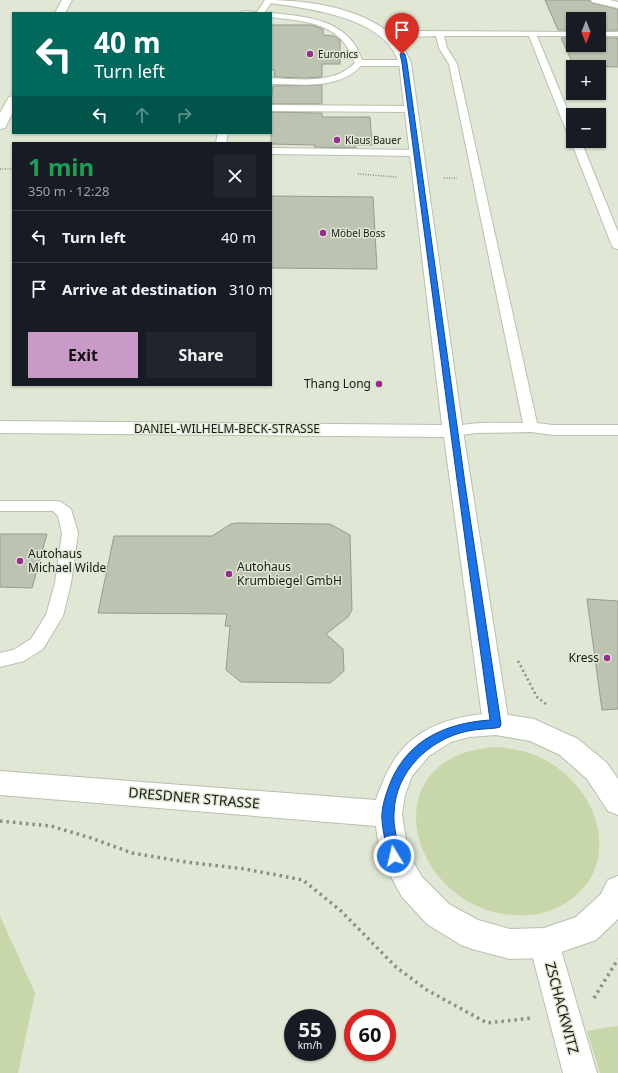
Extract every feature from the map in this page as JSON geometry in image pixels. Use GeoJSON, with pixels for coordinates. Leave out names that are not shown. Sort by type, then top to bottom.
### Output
{"type":"FeatureCollection","features":[{"type":"Feature","properties":{"kind":"street"},"geometry":{"type":"LineString","coordinates":[[61,12],[67,0]]}},
{"type":"Feature","properties":{"kind":"street"},"geometry":{"type":"LineString","coordinates":[[269,0],[301,2],[348,16],[386,36],[402,54],[405,63],[453,431],[496,724]]}},
{"type":"Feature","properties":{"kind":"street"},"geometry":{"type":"LineString","coordinates":[[596,0],[618,5]]}},
{"type":"Feature","properties":{"kind":"street"},"geometry":{"type":"LineString","coordinates":[[0,125],[12,102]]}},
{"type":"Feature","properties":{"kind":"street","name":"DANIEL-WILHELM-BECK-STRASSE"},"geometry":{"type":"LineString","coordinates":[[0,427],[453,431]]}},
{"type":"Feature","properties":{"kind":"street"},"geometry":{"type":"LineString","coordinates":[[618,802],[597,771],[570,747],[534,730],[496,724],[469,726],[444,733],[420,748],[402,769],[391,795],[388,814],[394,856],[412,887],[438,914],[472,934],[510,944],[544,943],[585,928],[612,904],[618,890]]}},
{"type":"Feature","properties":{"kind":"street","name":"DRESDNER STRASSE"},"geometry":{"type":"LineString","coordinates":[[0,783],[388,814]]}},
{"type":"Feature","properties":{"kind":"street","name":"ZSCHACKWITZ"},"geometry":{"type":"LineString","coordinates":[[544,943],[580,1073]]}},
{"type":"Feature","properties":{"kind":"lane"},"geometry":{"type":"LineString","coordinates":[[261,12],[269,0]]}},
{"type":"Feature","properties":{"kind":"lane"},"geometry":{"type":"LineString","coordinates":[[272,15],[323,24],[340,32],[354,47],[359,63]]}},
{"type":"Feature","properties":{"kind":"lane"},"geometry":{"type":"LineString","coordinates":[[386,36],[403,34],[566,34]]}},
{"type":"Feature","properties":{"kind":"lane"},"geometry":{"type":"LineString","coordinates":[[440,34],[443,48],[453,64],[531,427]]}},
{"type":"Feature","properties":{"kind":"lane"},"geometry":{"type":"LineString","coordinates":[[532,34],[566,118]]}},
{"type":"Feature","properties":{"kind":"lane"},"geometry":{"type":"LineString","coordinates":[[606,34],[618,34]]}},
{"type":"Feature","properties":{"kind":"lane"},"geometry":{"type":"LineString","coordinates":[[272,81],[325,80],[351,72],[359,63],[405,63]]}},
{"type":"Feature","properties":{"kind":"lane"},"geometry":{"type":"LineString","coordinates":[[272,108],[410,109]]}},
{"type":"Feature","properties":{"kind":"lane"},"geometry":{"type":"LineString","coordinates":[[579,148],[618,246]]}},
{"type":"Feature","properties":{"kind":"lane"},"geometry":{"type":"LineString","coordinates":[[272,151],[417,153]]}},
{"type":"Feature","properties":{"kind":"lane"},"geometry":{"type":"LineString","coordinates":[[453,431],[476,428],[531,427],[553,430],[618,430]]}},
{"type":"Feature","properties":{"kind":"lane"},"geometry":{"type":"LineString","coordinates":[[0,506],[56,506],[65,513],[70,533],[63,583],[54,616],[37,644],[18,656],[0,660]]}},
{"type":"Feature","properties":{"kind":"path"},"geometry":{"type":"LineString","coordinates":[[0,169],[12,169]]}},
{"type":"Feature","properties":{"kind":"path"},"geometry":{"type":"LineString","coordinates":[[353,174],[420,178],[477,178]]}},
{"type":"Feature","properties":{"kind":"path"},"geometry":{"type":"LineString","coordinates":[[516,657],[537,697],[549,707]]}},
{"type":"Feature","properties":{"kind":"path"},"geometry":{"type":"LineString","coordinates":[[0,821],[51,826],[91,838],[132,853],[186,862],[245,869],[302,880],[341,911],[396,967],[427,990],[487,1023],[564,1014],[590,1003],[618,959]]}},
{"type":"Feature","properties":{"kind":"green space"},"geometry":{"type":"Polygon","coordinates":[[[494,747],[520,750],[544,759],[552,764],[573,782],[585,797],[593,814],[598,831],[599,849],[596,867],[587,883],[573,898],[558,908],[547,912],[529,915],[489,911],[456,894],[433,868],[419,838],[417,807],[428,779],[453,758],[494,747]]]}},
{"type":"Feature","properties":{"kind":"green space"},"geometry":{"type":"Polygon","coordinates":[[[0,916],[35,993],[18,1073],[0,1073],[0,916]]]}},
{"type":"Feature","properties":{"kind":"green space"},"geometry":{"type":"Polygon","coordinates":[[[618,1026],[618,1073],[600,1073],[587,1031],[618,1026]]]}},
{"type":"Feature","properties":{"kind":"building"},"geometry":{"type":"Polygon","coordinates":[[[545,0],[590,0],[592,3],[618,9],[618,30],[606,30],[606,12],[566,12],[566,30],[558,30],[545,0]]]}},
{"type":"Feature","properties":{"kind":"building","name":"Euronics"},"geometry":{"type":"Polygon","coordinates":[[[272,25],[312,25],[323,29],[323,35],[334,36],[340,40],[340,64],[322,64],[322,77],[274,77],[275,70],[272,70],[272,25]]]}},
{"type":"Feature","properties":{"kind":"building"},"geometry":{"type":"Polygon","coordinates":[[[561,38],[566,38],[566,49],[561,38]]]}},
{"type":"Feature","properties":{"kind":"building"},"geometry":{"type":"Polygon","coordinates":[[[606,38],[618,38],[618,67],[606,67],[606,60],[571,60],[568,52],[606,52],[606,38]]]}},
{"type":"Feature","properties":{"kind":"building"},"geometry":{"type":"Polygon","coordinates":[[[322,85],[322,104],[272,104],[273,86],[322,85]]]}},
{"type":"Feature","properties":{"kind":"building"},"geometry":{"type":"Polygon","coordinates":[[[272,112],[322,113],[322,117],[370,117],[372,145],[355,145],[356,148],[314,147],[315,145],[272,144],[272,112]]]}},
{"type":"Feature","properties":{"kind":"building","name":"Möbel Boss"},"geometry":{"type":"Polygon","coordinates":[[[272,196],[373,197],[377,269],[272,268],[272,196]]]}},
{"type":"Feature","properties":{"kind":"building","name":"Autohaus Krumbiegel GmbH"},"geometry":{"type":"Polygon","coordinates":[[[231,524],[330,524],[350,535],[352,610],[348,617],[326,634],[343,649],[344,671],[330,683],[241,682],[226,670],[230,626],[225,626],[227,614],[98,613],[114,536],[212,536],[231,524]]]}},
{"type":"Feature","properties":{"kind":"building","name":"Autohaus Michael Wilde"},"geometry":{"type":"Polygon","coordinates":[[[0,534],[47,534],[32,588],[0,587],[0,534]]]}},
{"type":"Feature","properties":{"kind":"building","name":"Kress"},"geometry":{"type":"Polygon","coordinates":[[[587,599],[618,601],[618,709],[602,710],[587,599]]]}},
{"type":"Feature","properties":{"kind":"place","name":"Euronics"},"geometry":{"type":"Point","coordinates":[310,54]}},
{"type":"Feature","properties":{"kind":"place","name":"Klaus Bauer"},"geometry":{"type":"Point","coordinates":[337,140]}},
{"type":"Feature","properties":{"kind":"place","name":"Möbel Boss"},"geometry":{"type":"Point","coordinates":[323,233]}},
{"type":"Feature","properties":{"kind":"place","name":"Thang Long"},"geometry":{"type":"Point","coordinates":[379,384]}},
{"type":"Feature","properties":{"kind":"place","name":"Autohaus Michael Wilde"},"geometry":{"type":"Point","coordinates":[20,561]}},
{"type":"Feature","properties":{"kind":"place","name":"Autohaus Krumbiegel GmbH"},"geometry":{"type":"Point","coordinates":[229,574]}},
{"type":"Feature","properties":{"kind":"place","name":"Kress"},"geometry":{"type":"Point","coordinates":[607,658]}},
{"type":"Feature","properties":{"kind":"route"},"geometry":{"type":"LineString","coordinates":[[394,856],[388,814],[391,795],[402,769],[420,748],[444,733],[469,726],[496,724],[453,431],[405,63],[402,54]]}}]}
